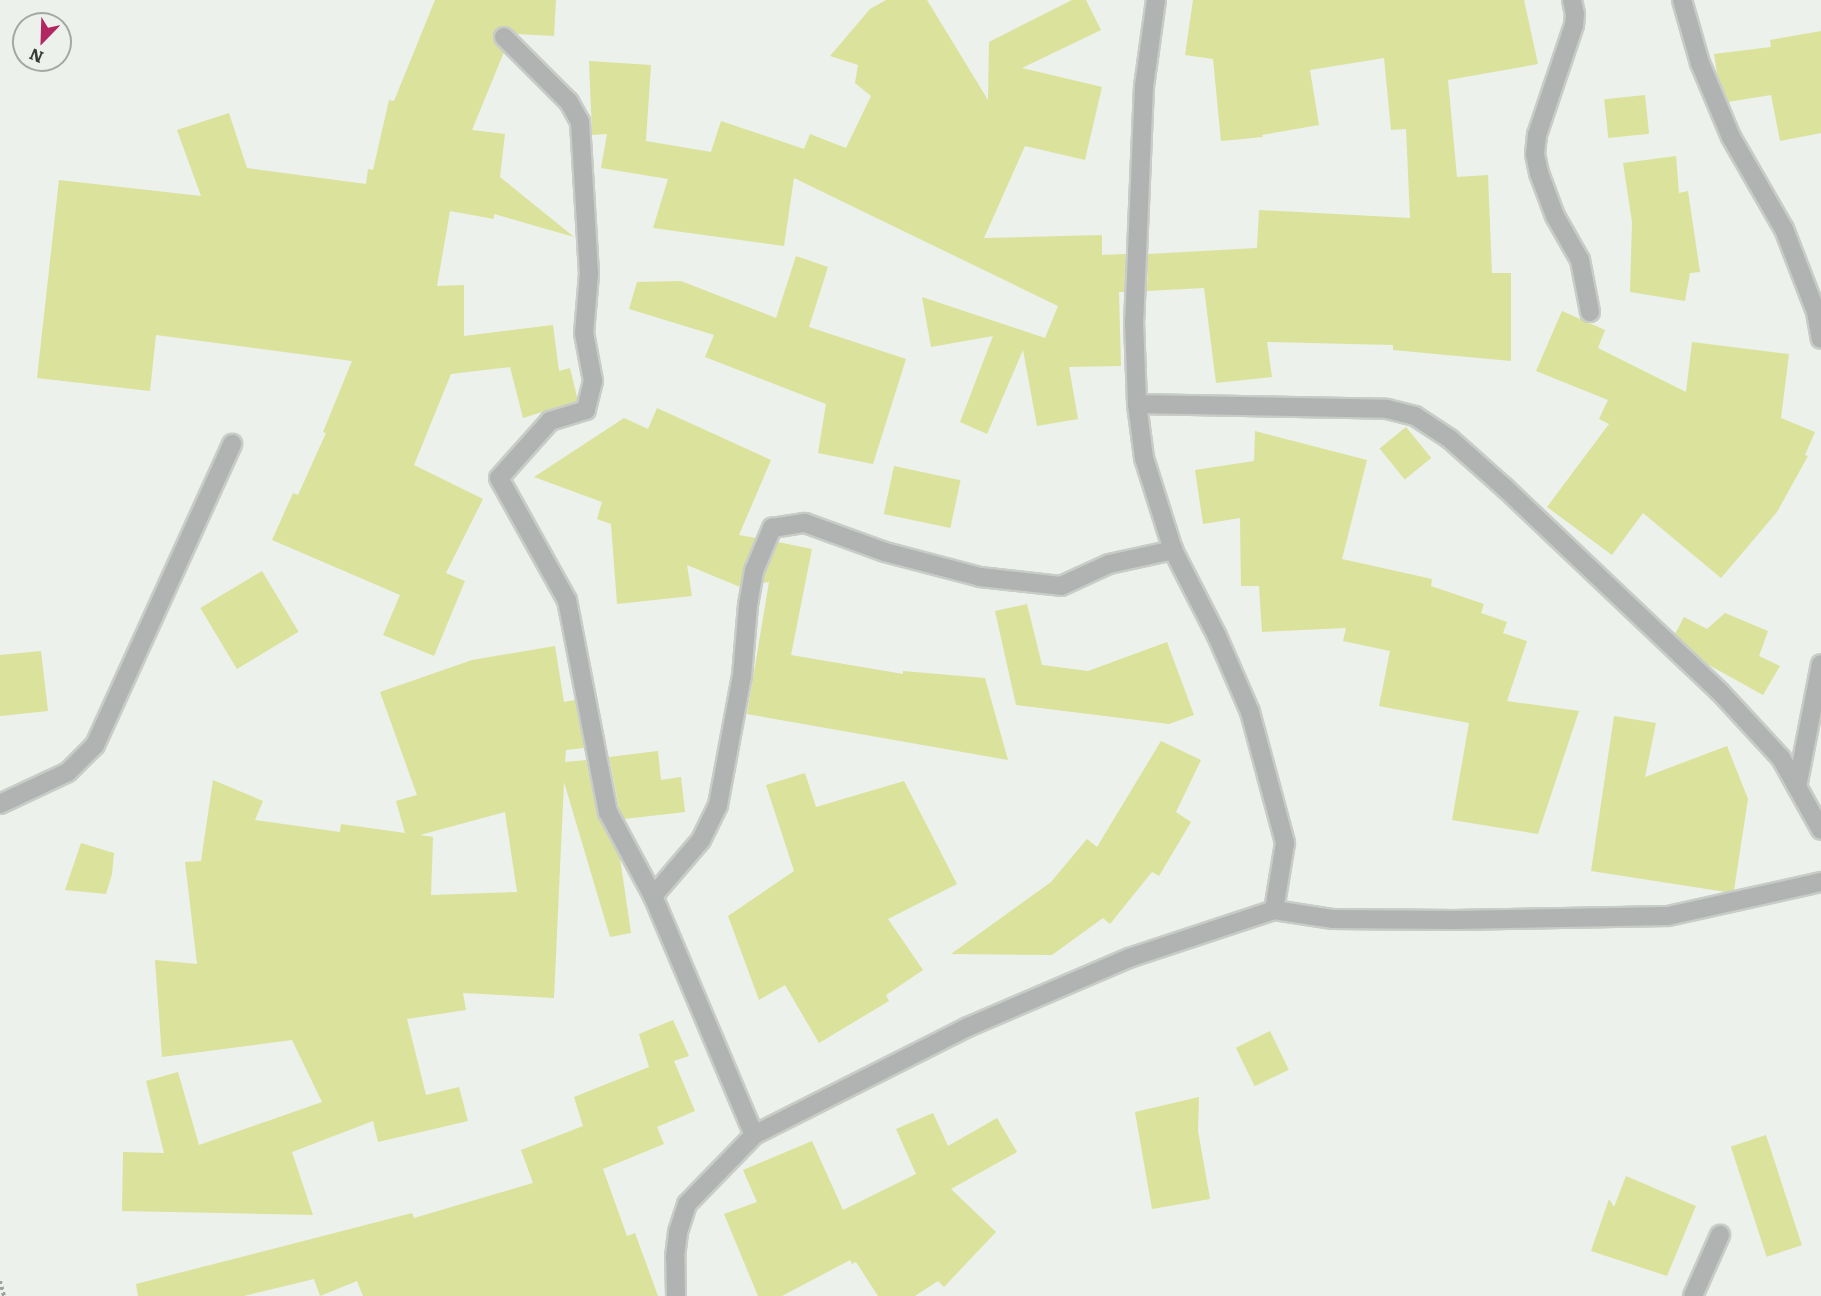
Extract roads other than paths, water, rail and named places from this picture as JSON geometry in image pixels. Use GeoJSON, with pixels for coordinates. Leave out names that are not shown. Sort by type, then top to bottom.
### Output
{"type":"FeatureCollection","features":[{"type":"Feature","properties":{"kind":"street"},"geometry":{"type":"LineString","coordinates":[[1156,0],[1144,86],[1134,321],[1137,404],[1144,458],[1173,550],[1217,636],[1251,712],[1285,843],[1274,910]]}},
{"type":"Feature","properties":{"kind":"street"},"geometry":{"type":"LineString","coordinates":[[1572,0],[1575,14],[1574,25],[1537,135],[1535,154],[1539,173],[1555,216],[1580,260],[1590,312]]}},
{"type":"Feature","properties":{"kind":"street"},"geometry":{"type":"LineString","coordinates":[[1682,0],[1709,84],[1731,137],[1784,229],[1816,312],[1821,339]]}},
{"type":"Feature","properties":{"kind":"street"},"geometry":{"type":"LineString","coordinates":[[504,37],[569,102],[580,122],[589,274],[584,333],[593,381],[586,410],[550,421],[499,478],[567,600],[608,812],[653,896],[754,1135]]}},
{"type":"Feature","properties":{"kind":"street"},"geometry":{"type":"LineString","coordinates":[[1137,404],[1387,409],[1415,416],[1450,439],[1505,488],[1719,692],[1781,758],[1821,830]]}},
{"type":"Feature","properties":{"kind":"street"},"geometry":{"type":"LineString","coordinates":[[0,804],[68,772],[95,745],[232,444]]}},
{"type":"Feature","properties":{"kind":"street"},"geometry":{"type":"LineString","coordinates":[[653,896],[701,840],[718,805],[742,676],[752,583],[772,528],[805,523],[885,552],[980,577],[1061,586],[1109,564],[1173,550]]}},
{"type":"Feature","properties":{"kind":"street"},"geometry":{"type":"LineString","coordinates":[[1797,787],[1821,664]]}},
{"type":"Feature","properties":{"kind":"street"},"geometry":{"type":"LineString","coordinates":[[676,1296],[675,1257],[678,1232],[687,1204],[754,1135],[990,1018],[1129,958],[1274,910],[1333,919],[1454,920],[1668,916],[1821,882]]}},
{"type":"Feature","properties":{"kind":"street"},"geometry":{"type":"LineString","coordinates":[[1693,1296],[1720,1235]]}}]}
